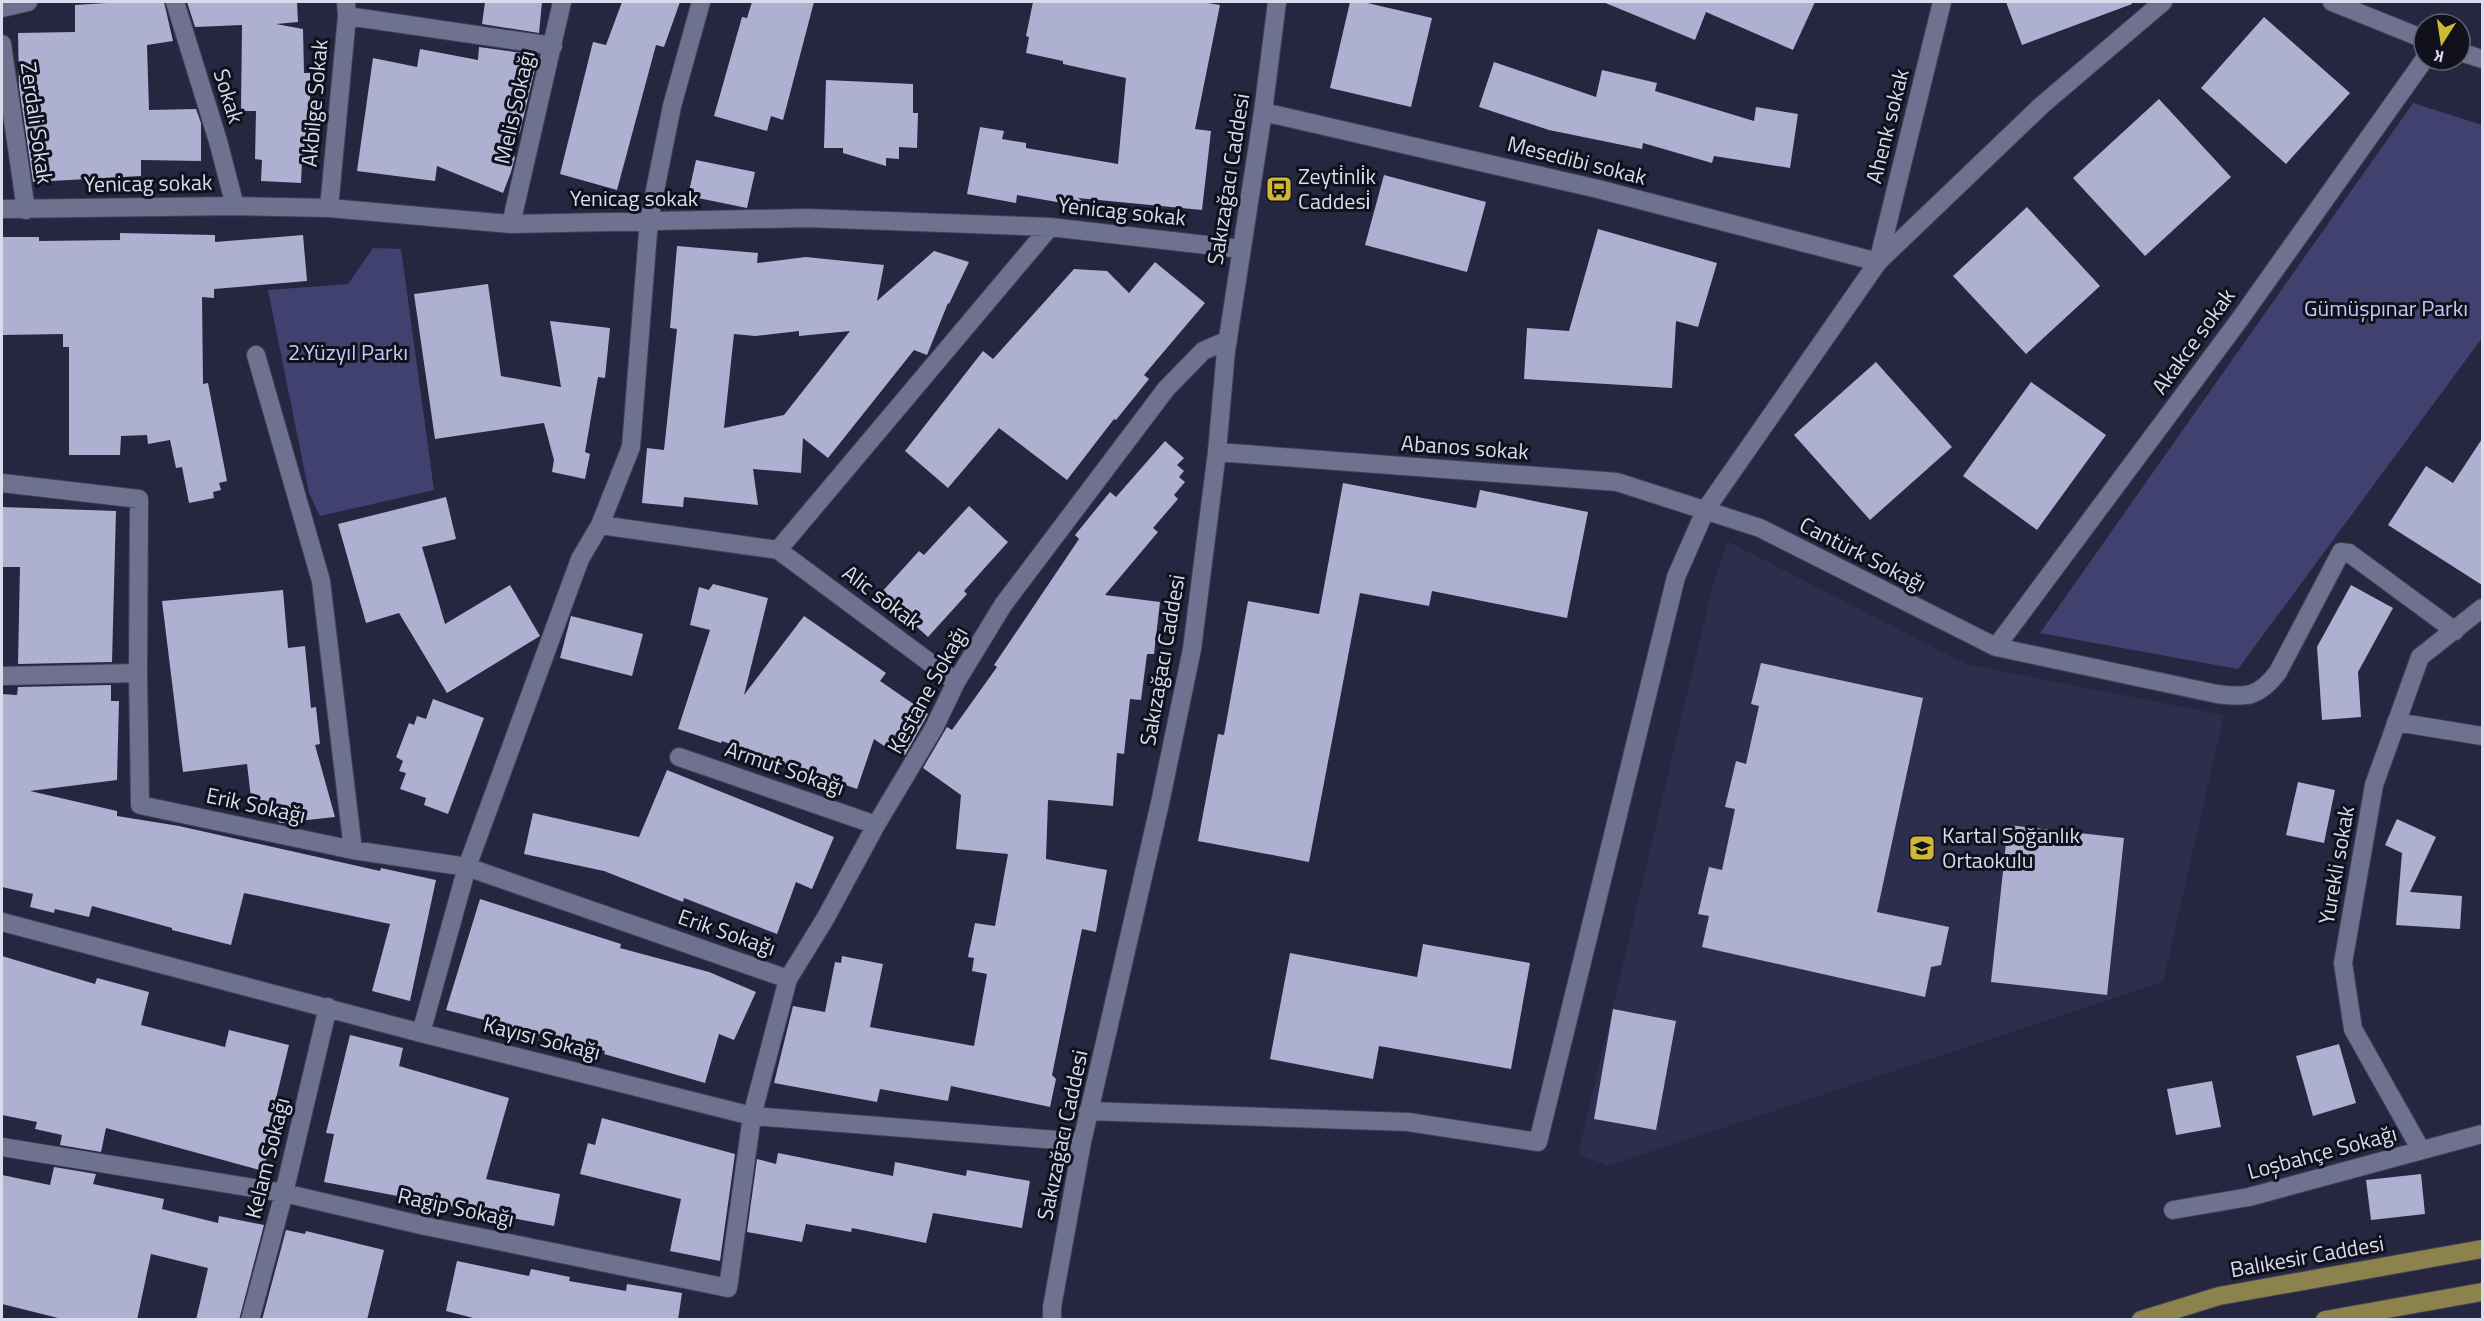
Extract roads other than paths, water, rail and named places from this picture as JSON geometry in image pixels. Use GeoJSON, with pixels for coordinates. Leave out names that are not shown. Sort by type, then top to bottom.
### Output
{"type":"FeatureCollection","features":[{"type":"Feature","properties":{"kind":"main road","name":"Balıkesir Caddesi"},"geometry":{"type":"LineString","coordinates":[[2141,1320],[2219,1296],[2482,1249]]}},
{"type":"Feature","properties":{"kind":"main road"},"geometry":{"type":"LineString","coordinates":[[2325,1320],[2482,1292]]}},
{"type":"Feature","properties":{"kind":"street"},"geometry":{"type":"LineString","coordinates":[[2,8],[28,2]]}},
{"type":"Feature","properties":{"kind":"street","name":"Sokak"},"geometry":{"type":"LineString","coordinates":[[175,2],[218,141],[234,206]]}},
{"type":"Feature","properties":{"kind":"street","name":"Melis Sokağı"},"geometry":{"type":"LineString","coordinates":[[511,224],[562,2]]}},
{"type":"Feature","properties":{"kind":"street"},"geometry":{"type":"LineString","coordinates":[[421,1033],[467,867],[580,559],[600,525],[631,447],[649,220],[672,106],[702,2]]}},
{"type":"Feature","properties":{"kind":"street","name":"Sakızağacı Caddesi"},"geometry":{"type":"LineString","coordinates":[[1052,1320],[1052,1307],[1088,1111],[1147,859],[1192,649],[1228,340],[1263,112],[1277,2]]}},
{"type":"Feature","properties":{"kind":"street","name":"Ahenk sokak"},"geometry":{"type":"LineString","coordinates":[[1878,262],[1942,2]]}},
{"type":"Feature","properties":{"kind":"street"},"geometry":{"type":"LineString","coordinates":[[1088,1111],[1408,1122],[1538,1142],[1676,577],[1706,509],[1878,262],[2042,105],[2163,2]]}},
{"type":"Feature","properties":{"kind":"street"},"geometry":{"type":"LineString","coordinates":[[2332,2],[2412,34]]}},
{"type":"Feature","properties":{"kind":"street"},"geometry":{"type":"LineString","coordinates":[[346,9],[553,46]]}},
{"type":"Feature","properties":{"kind":"street","name":"Akbilge Sokak"},"geometry":{"type":"LineString","coordinates":[[329,208],[346,9]]}},
{"type":"Feature","properties":{"kind":"street","name":"Zerdali Sokak"},"geometry":{"type":"LineString","coordinates":[[2,44],[26,210]]}},
{"type":"Feature","properties":{"kind":"street","name":"Akakce sokak"},"geometry":{"type":"LineString","coordinates":[[1996,647],[2240,319],[2415,72]]}},
{"type":"Feature","properties":{"kind":"street","name":"Mesedibi sokak"},"geometry":{"type":"LineString","coordinates":[[1263,112],[1598,189],[1878,262]]}},
{"type":"Feature","properties":{"kind":"street","name":"Yenicag sokak"},"geometry":{"type":"LineString","coordinates":[[2,209],[234,206],[329,208],[511,224],[649,220],[714,222],[807,218],[1050,227],[1241,249]]}},
{"type":"Feature","properties":{"kind":"street"},"geometry":{"type":"LineString","coordinates":[[600,525],[778,550],[1050,227]]}},
{"type":"Feature","properties":{"kind":"street","name":"Kestane Sokağı"},"geometry":{"type":"LineString","coordinates":[[752,1116],[788,978],[825,919],[876,825],[934,728],[956,682],[1003,605],[1166,389],[1203,351],[1228,340]]}},
{"type":"Feature","properties":{"kind":"street"},"geometry":{"type":"LineString","coordinates":[[256,355],[321,581],[354,850]]}},
{"type":"Feature","properties":{"kind":"street","name":"Abanos sokak"},"geometry":{"type":"LineString","coordinates":[[1216,452],[1617,482],[1706,509]]}},
{"type":"Feature","properties":{"kind":"street","name":"Erik Sokağı"},"geometry":{"type":"LineString","coordinates":[[2,483],[139,499],[140,805],[354,850],[467,867],[788,978]]}},
{"type":"Feature","properties":{"kind":"street","name":"Cantürk Sokağı"},"geometry":{"type":"LineString","coordinates":[[1706,509],[1760,528],[1996,647],[2217,694],[2238,697],[2254,695],[2267,687],[2278,672],[2341,552],[2349,553],[2455,631]]}},
{"type":"Feature","properties":{"kind":"street","name":"Alic sokak"},"geometry":{"type":"LineString","coordinates":[[778,550],[956,682]]}},
{"type":"Feature","properties":{"kind":"street","name":"Yurekli sokak"},"geometry":{"type":"LineString","coordinates":[[2421,1150],[2354,1029],[2343,963],[2374,785],[2420,657],[2482,608]]}},
{"type":"Feature","properties":{"kind":"street"},"geometry":{"type":"LineString","coordinates":[[2,676],[138,673]]}},
{"type":"Feature","properties":{"kind":"street"},"geometry":{"type":"LineString","coordinates":[[2396,722],[2482,736]]}},
{"type":"Feature","properties":{"kind":"street","name":"Armut Sokağı"},"geometry":{"type":"LineString","coordinates":[[679,758],[876,825]]}},
{"type":"Feature","properties":{"kind":"street","name":"Kayısı Sokağı"},"geometry":{"type":"LineString","coordinates":[[2,921],[421,1033],[752,1116],[1082,1142]]}},
{"type":"Feature","properties":{"kind":"street","name":"Kelam Sokağı"},"geometry":{"type":"LineString","coordinates":[[250,1320],[284,1193],[328,1007]]}},
{"type":"Feature","properties":{"kind":"street","name":"Ragip Sokağı"},"geometry":{"type":"LineString","coordinates":[[2,1147],[284,1193],[424,1226],[728,1288],[752,1116]]}},
{"type":"Feature","properties":{"kind":"street","name":"Loşbahçe Sokağı"},"geometry":{"type":"LineString","coordinates":[[2173,1210],[2249,1197],[2482,1134]]}},
{"type":"Feature","properties":{"kind":"place","name":"Zeyti̇nli̇k Caddesi̇"},"geometry":{"type":"Point","coordinates":[1279,189]}},
{"type":"Feature","properties":{"kind":"place","name":"Kartal Soğanlık Ortaokulu"},"geometry":{"type":"Point","coordinates":[1922,848]}},
{"type":"Feature","properties":{"kind":"park label","name":"Gümüşpınar Parkı"},"geometry":{"type":"Point","coordinates":[2386,308]}},
{"type":"Feature","properties":{"kind":"park label","name":"2.Yüzyıl Parkı"},"geometry":{"type":"Point","coordinates":[348,352]}}]}
